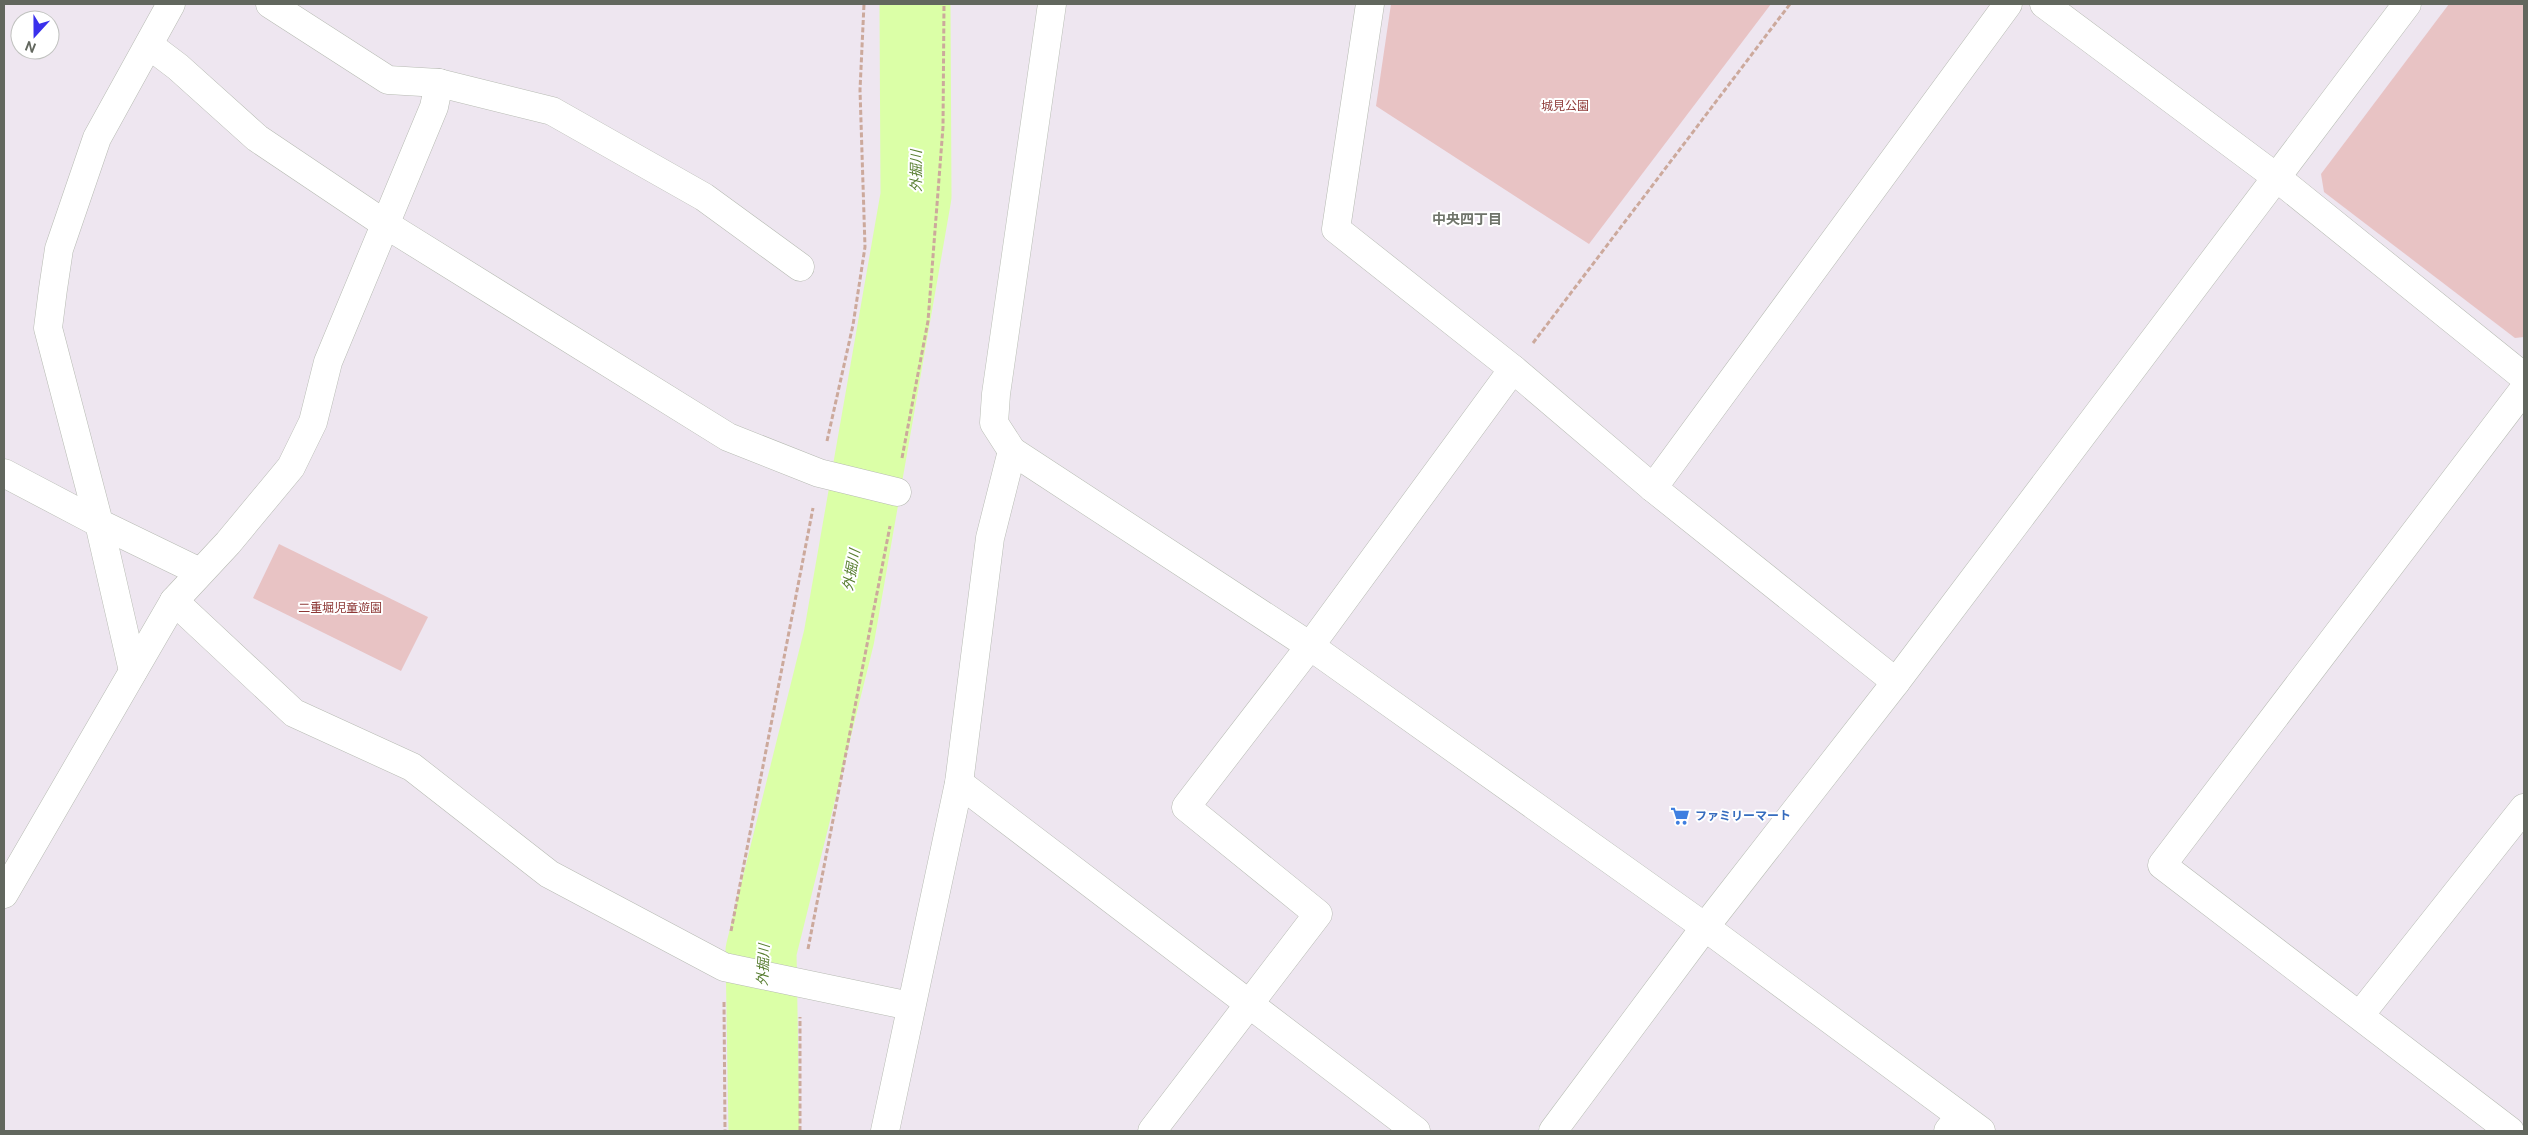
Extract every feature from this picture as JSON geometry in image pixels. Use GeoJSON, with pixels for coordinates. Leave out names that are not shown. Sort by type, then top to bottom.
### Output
{"type":"FeatureCollection","features":[{"type":"Feature","properties":{"kind":"street"},"geometry":{"type":"LineString","coordinates":[[133,671],[99,523],[48,328],[58,249],[97,138],[171,4]]}},
{"type":"Feature","properties":{"kind":"street"},"geometry":{"type":"LineString","coordinates":[[270,4],[388,80],[439,83],[552,111],[704,197],[800,267]]}},
{"type":"Feature","properties":{"kind":"street"},"geometry":{"type":"LineString","coordinates":[[1052,4],[996,394],[994,423],[1012,451],[1310,646],[1705,927],[1963,1126]]}},
{"type":"Feature","properties":{"kind":"street"},"geometry":{"type":"LineString","coordinates":[[1370,4],[1336,229],[1513,369],[1653,488],[1896,682]]}},
{"type":"Feature","properties":{"kind":"street"},"geometry":{"type":"LineString","coordinates":[[1653,488],[2008,4]]}},
{"type":"Feature","properties":{"kind":"street"},"geometry":{"type":"LineString","coordinates":[[2044,4],[2276,177],[2524,377]]}},
{"type":"Feature","properties":{"kind":"street"},"geometry":{"type":"LineString","coordinates":[[1553,1131],[1705,927],[1896,682],[2407,4]]}},
{"type":"Feature","properties":{"kind":"street"},"geometry":{"type":"LineString","coordinates":[[149,45],[178,67],[257,138],[385,224],[728,437],[820,473],[897,492]]}},
{"type":"Feature","properties":{"kind":"street"},"geometry":{"type":"LineString","coordinates":[[8,877],[174,601],[228,542],[291,467],[313,422],[328,362],[434,107],[439,83]]}},
{"type":"Feature","properties":{"kind":"street"},"geometry":{"type":"LineString","coordinates":[[1152,1131],[1318,914],[1186,807],[1310,646],[1513,369]]}},
{"type":"Feature","properties":{"kind":"street"},"geometry":{"type":"LineString","coordinates":[[2510,1131],[2162,865],[2524,389]]}},
{"type":"Feature","properties":{"kind":"street"},"geometry":{"type":"LineString","coordinates":[[885,1131],[910,1006],[959,783],[990,538],[1012,451]]}},
{"type":"Feature","properties":{"kind":"street"},"geometry":{"type":"LineString","coordinates":[[4,473],[99,523],[200,572]]}},
{"type":"Feature","properties":{"kind":"street"},"geometry":{"type":"LineString","coordinates":[[174,601],[294,713],[412,767],[549,874],[724,967],[910,1006]]}},
{"type":"Feature","properties":{"kind":"street"},"geometry":{"type":"LineString","coordinates":[[959,783],[1416,1131]]}},
{"type":"Feature","properties":{"kind":"street"},"geometry":{"type":"LineString","coordinates":[[2360,1015],[2524,808]]}},
{"type":"Feature","properties":{"kind":"path"},"geometry":{"type":"LineString","coordinates":[[724,1131],[724,967],[820,473],[853,325],[865,247],[860,90],[864,4]]}},
{"type":"Feature","properties":{"kind":"path"},"geometry":{"type":"LineString","coordinates":[[800,1131],[801,984],[897,492],[908,418],[928,321],[943,127],[944,4]]}},
{"type":"Feature","properties":{"kind":"path"},"geometry":{"type":"LineString","coordinates":[[1513,369],[1790,4]]}},
{"type":"Feature","properties":{"kind":"green space","name":"城見公園"},"geometry":{"type":"Polygon","coordinates":[[[1391,4],[1771,4],[1589,244],[1376,106],[1391,4]]]}},
{"type":"Feature","properties":{"kind":"green space"},"geometry":{"type":"Polygon","coordinates":[[[2449,4],[2524,4],[2524,337],[2515,338],[2324,192],[2321,174],[2449,4]]]}},
{"type":"Feature","properties":{"kind":"green space","name":"二重堀児童遊園"},"geometry":{"type":"Polygon","coordinates":[[[279,544],[428,617],[401,671],[253,598],[279,544]]]}},
{"type":"Feature","properties":{"kind":"waterway","name":"外掘川"},"geometry":{"type":"LineString","coordinates":[[764,1131],[761,951],[839,637],[916,196],[915,4]]}},
{"type":"Feature","properties":{"kind":"place","name":"ファミリーマート"},"geometry":{"type":"Point","coordinates":[1680,816]}},
{"type":"Feature","properties":{"kind":"district","name":"中央四丁目"},"geometry":{"type":"Point","coordinates":[1467,219]}}]}
